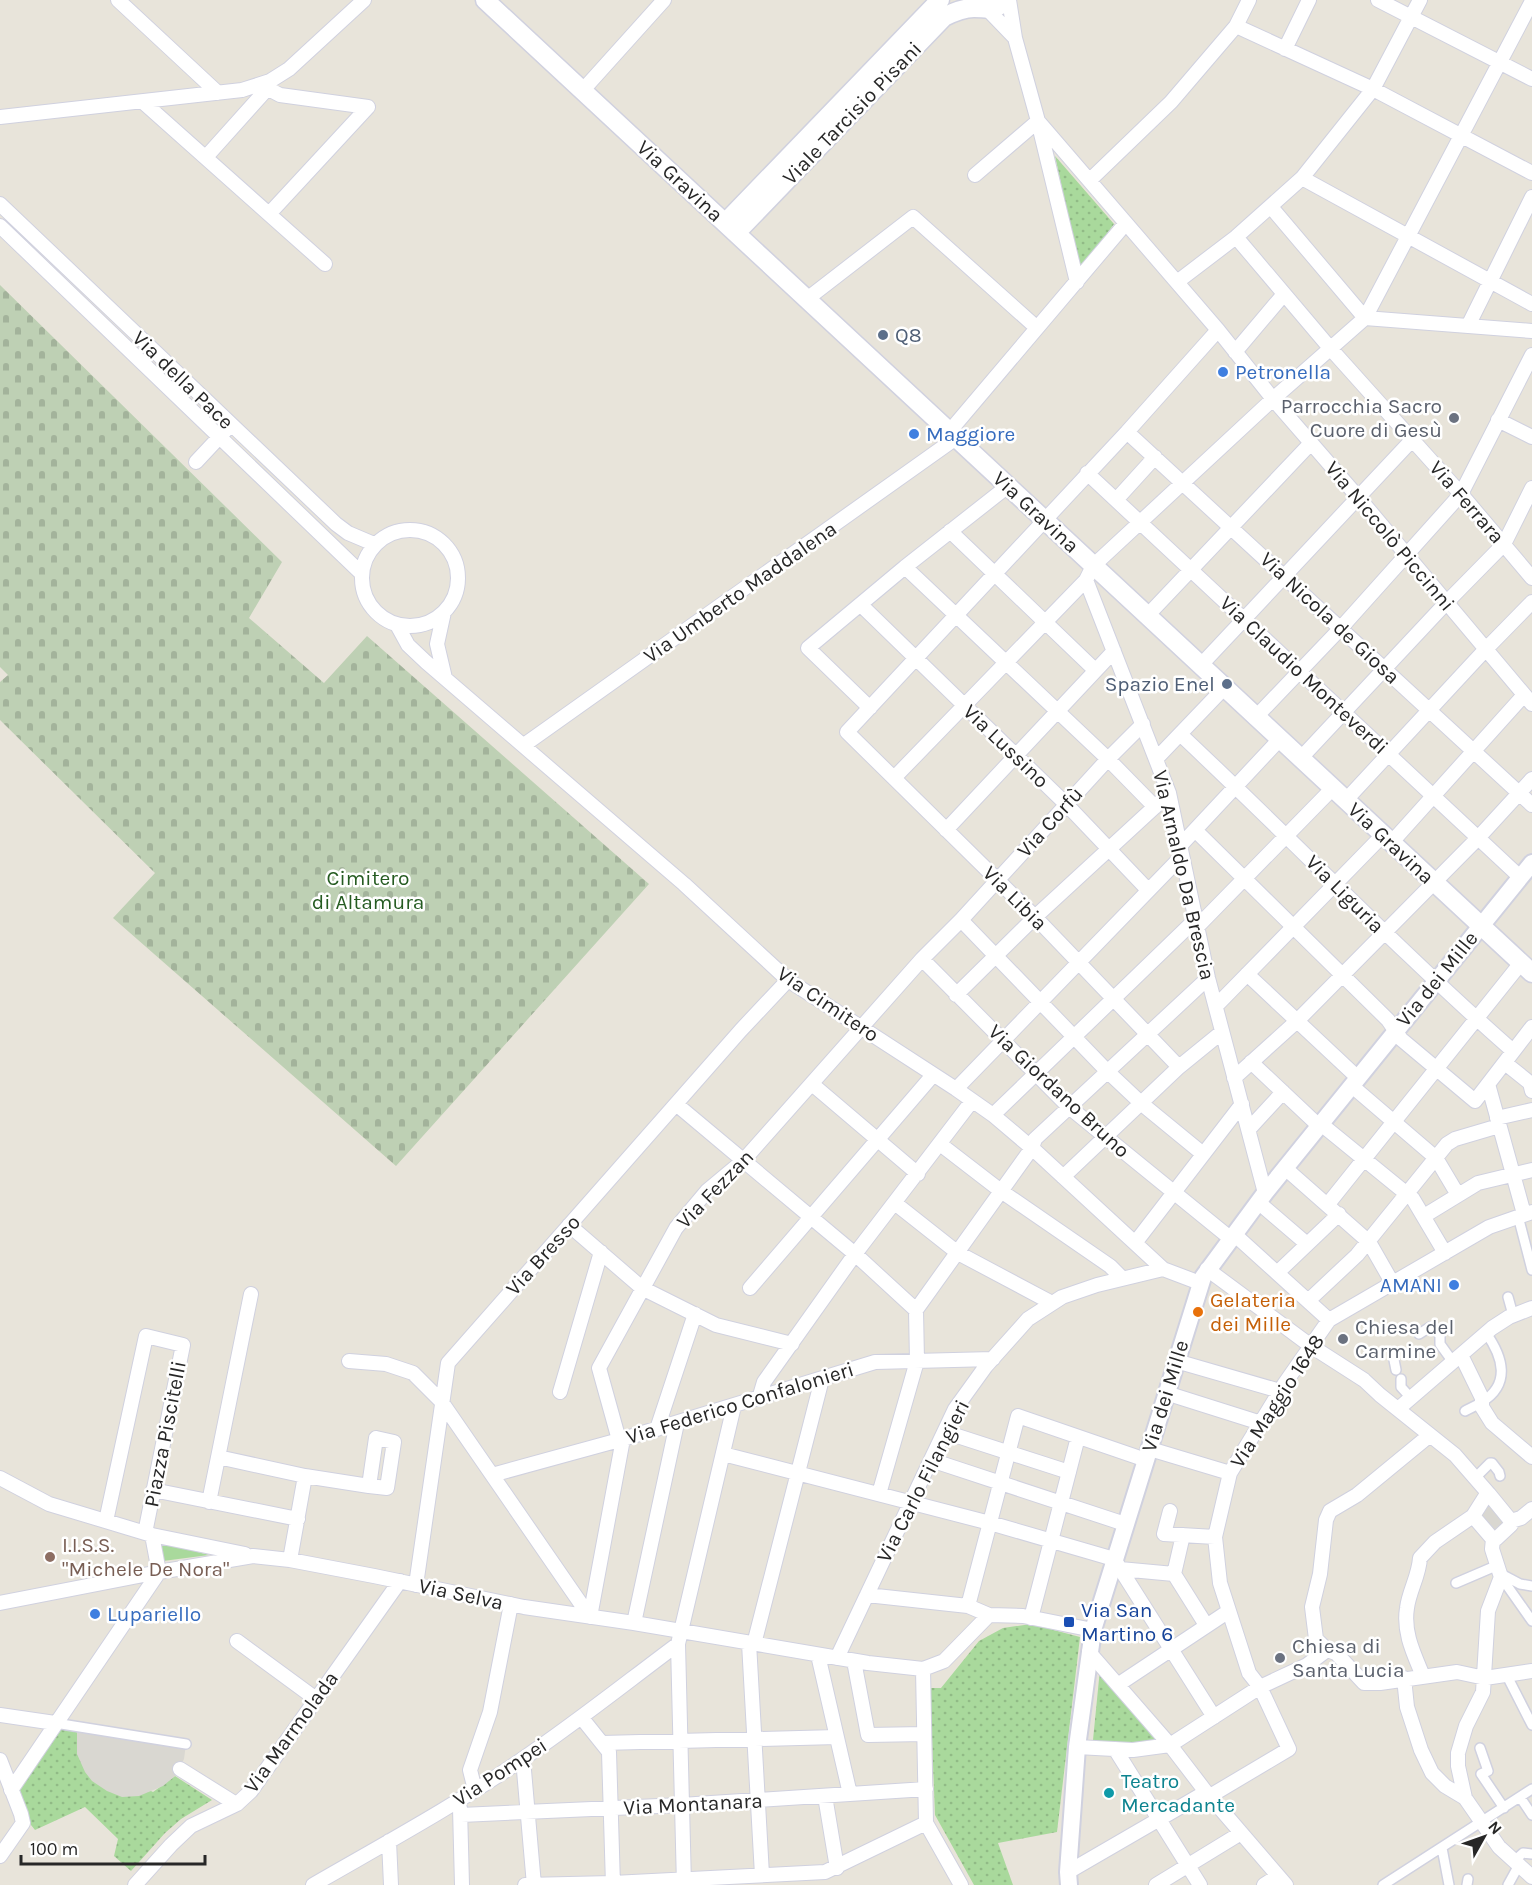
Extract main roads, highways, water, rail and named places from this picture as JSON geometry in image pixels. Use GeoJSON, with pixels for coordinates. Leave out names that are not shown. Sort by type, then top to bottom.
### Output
{"type":"FeatureCollection","features":[{"type":"Feature","properties":{"kind":"main road","name":"Via Gravina"},"geometry":{"type":"LineString","coordinates":[[485,0],[1044,520],[1090,573],[1147,616],[1526,968]]}},
{"type":"Feature","properties":{"kind":"main road","name":"Viale Tarcisio Pisani"},"geometry":{"type":"LineString","coordinates":[[731,228],[940,0]]}},
{"type":"Feature","properties":{"kind":"main road","name":"Viale Tarcisio Pisani"},"geometry":{"type":"LineString","coordinates":[[731,228],[944,16],[954,11],[977,6],[995,9],[1008,0]]}},
{"type":"Feature","properties":{"kind":"place","name":"Q8"},"geometry":{"type":"Point","coordinates":[883,335]}},
{"type":"Feature","properties":{"kind":"place","name":"Petronella"},"geometry":{"type":"Point","coordinates":[1223,372]}},
{"type":"Feature","properties":{"kind":"place","name":"Parrocchia Sacro Cuore di Gesù"},"geometry":{"type":"Point","coordinates":[1454,418]}},
{"type":"Feature","properties":{"kind":"place","name":"Maggiore"},"geometry":{"type":"Point","coordinates":[914,434]}},
{"type":"Feature","properties":{"kind":"place","name":"Spazio Enel"},"geometry":{"type":"Point","coordinates":[1227,684]}},
{"type":"Feature","properties":{"kind":"place","name":"AMANI"},"geometry":{"type":"Point","coordinates":[1454,1285]}},
{"type":"Feature","properties":{"kind":"place","name":"Gelateria dei Mille"},"geometry":{"type":"Point","coordinates":[1198,1312]}},
{"type":"Feature","properties":{"kind":"place","name":"Chiesa del Carmine"},"geometry":{"type":"Point","coordinates":[1343,1339]}},
{"type":"Feature","properties":{"kind":"place","name":"I.I.S.S. \"Michele De Nora\""},"geometry":{"type":"Point","coordinates":[50,1557]}},
{"type":"Feature","properties":{"kind":"place","name":"Lupariello"},"geometry":{"type":"Point","coordinates":[95,1614]}},
{"type":"Feature","properties":{"kind":"place","name":"Via San Martino 6"},"geometry":{"type":"Point","coordinates":[1069,1622]}},
{"type":"Feature","properties":{"kind":"place","name":"Chiesa di Santa Lucia"},"geometry":{"type":"Point","coordinates":[1280,1658]}},
{"type":"Feature","properties":{"kind":"place","name":"Teatro Mercadante"},"geometry":{"type":"Point","coordinates":[1109,1793]}},
{"type":"Feature","properties":{"kind":"park label","name":"Cimitero di Altamura"},"geometry":{"type":"Point","coordinates":[368,890]}}]}
